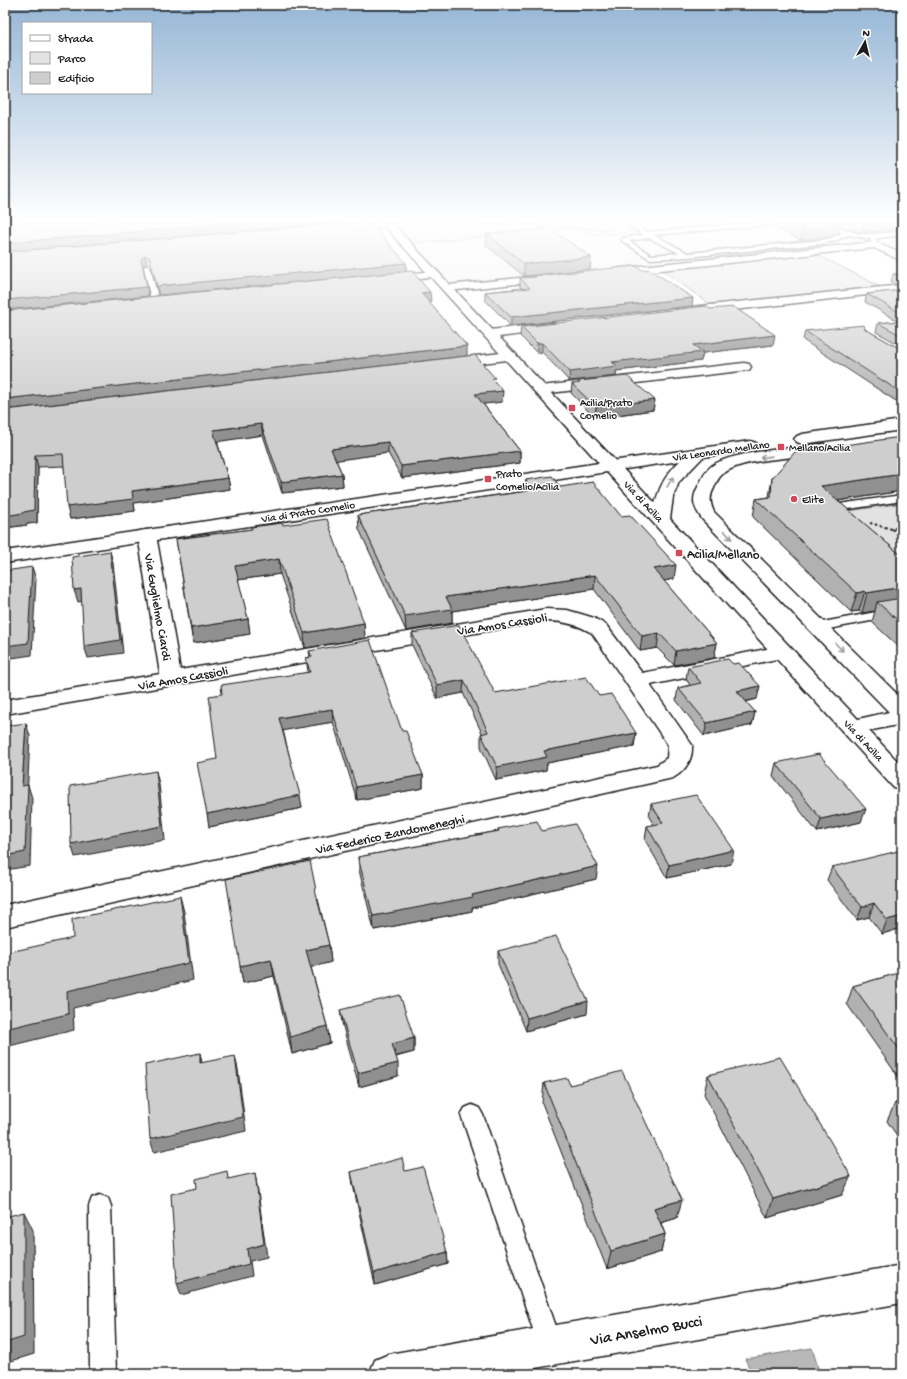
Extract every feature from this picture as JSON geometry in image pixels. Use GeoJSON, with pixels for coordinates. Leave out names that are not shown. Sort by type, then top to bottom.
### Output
{"type":"FeatureCollection","features":[{"type":"Feature","properties":{"kind":"street"},"geometry":{"type":"LineString","coordinates":[[448,288],[464,286]]}},
{"type":"Feature","properties":{"kind":"street","name":"Via di Acilia"},"geometry":{"type":"LineString","coordinates":[[448,288],[902,781]]}},
{"type":"Feature","properties":{"kind":"street"},"geometry":{"type":"LineString","coordinates":[[669,314],[902,288]]}},
{"type":"Feature","properties":{"kind":"street"},"geometry":{"type":"LineString","coordinates":[[151,301],[170,299]]}},
{"type":"Feature","properties":{"kind":"street"},"geometry":{"type":"LineString","coordinates":[[490,334],[560,326]]}},
{"type":"Feature","properties":{"kind":"street"},"geometry":{"type":"LineString","coordinates":[[439,364],[510,356]]}},
{"type":"Feature","properties":{"kind":"street"},"geometry":{"type":"LineString","coordinates":[[541,390],[744,367]]}},
{"type":"Feature","properties":{"kind":"street","name":"Via Leonardo Mellano"},"geometry":{"type":"LineString","coordinates":[[612,466],[698,454],[811,444],[902,425]]}},
{"type":"Feature","properties":{"kind":"street"},"geometry":{"type":"LineString","coordinates":[[893,439],[811,444],[726,465],[716,472],[703,492],[701,502],[708,515],[902,712]]}},
{"type":"Feature","properties":{"kind":"street"},"geometry":{"type":"LineString","coordinates":[[661,519],[664,494],[669,483],[679,470],[698,454]]}},
{"type":"Feature","properties":{"kind":"street","name":"Via di Prato Cornelio"},"geometry":{"type":"LineString","coordinates":[[5,557],[612,466]]}},
{"type":"Feature","properties":{"kind":"street","name":"Via Guglielmo Ciardi"},"geometry":{"type":"LineString","coordinates":[[147,536],[171,678]]}},
{"type":"Feature","properties":{"kind":"street","name":"Via Amos Cassioli"},"geometry":{"type":"LineString","coordinates":[[5,707],[536,616],[556,615],[588,622],[599,629],[636,681]]}},
{"type":"Feature","properties":{"kind":"street"},"geometry":{"type":"LineString","coordinates":[[636,681],[782,652]]}},
{"type":"Feature","properties":{"kind":"street","name":"Via Federico Zandomeneghi"},"geometry":{"type":"LineString","coordinates":[[5,916],[664,772],[673,767],[678,761],[681,753],[680,745],[636,681]]}},
{"type":"Feature","properties":{"kind":"street"},"geometry":{"type":"LineString","coordinates":[[853,727],[902,716]]}},
{"type":"Feature","properties":{"kind":"street","name":"Via Anselmo Bucci"},"geometry":{"type":"LineString","coordinates":[[389,1374],[465,1368],[551,1345],[902,1284]]}},
{"type":"Feature","properties":{"kind":"lane"},"geometry":{"type":"LineString","coordinates":[[150,286],[151,301]]}},
{"type":"Feature","properties":{"kind":"lane"},"geometry":{"type":"LineString","coordinates":[[846,523],[834,510],[838,508],[902,498]]}},
{"type":"Feature","properties":{"kind":"lane"},"geometry":{"type":"LineString","coordinates":[[818,627],[902,611]]}},
{"type":"Feature","properties":{"kind":"lane"},"geometry":{"type":"LineString","coordinates":[[472,1116],[551,1345]]}},
{"type":"Feature","properties":{"kind":"lane"},"geometry":{"type":"LineString","coordinates":[[100,1206],[103,1374]]}},
{"type":"Feature","properties":{"kind":"path"},"geometry":{"type":"LineString","coordinates":[[870,523],[892,529],[902,535]]}},
{"type":"Feature","properties":{"kind":"path"},"geometry":{"type":"LineString","coordinates":[[892,529],[902,526]]}},
{"type":"Feature","properties":{"kind":"shaded area"},"geometry":{"type":"Polygon","coordinates":[[[447,286],[464,286],[448,288],[447,286]]]}},
{"type":"Feature","properties":{"kind":"shaded area"},"geometry":{"type":"Polygon","coordinates":[[[812,1348],[820,1374],[752,1374],[745,1359],[812,1348]]]}},
{"type":"Feature","properties":{"kind":"green space"},"geometry":{"type":"Polygon","coordinates":[[[685,286],[880,286],[885,289],[715,308],[685,286]]]}},
{"type":"Feature","properties":{"kind":"green space"},"geometry":{"type":"Polygon","coordinates":[[[902,503],[902,563],[842,512],[902,503]]]}},
{"type":"Feature","properties":{"kind":"building"},"geometry":{"type":"Polygon","coordinates":[[[5,286],[147,287],[5,300],[5,286]]]}},
{"type":"Feature","properties":{"kind":"building"},"geometry":{"type":"Polygon","coordinates":[[[256,286],[425,286],[430,292],[421,293],[467,346],[5,399],[5,311],[256,286]]]}},
{"type":"Feature","properties":{"kind":"building"},"geometry":{"type":"Polygon","coordinates":[[[528,286],[675,286],[693,298],[511,317],[485,292],[530,288],[528,286]]]}},
{"type":"Feature","properties":{"kind":"building"},"geometry":{"type":"Polygon","coordinates":[[[902,290],[902,314],[867,294],[902,290]]]}},
{"type":"Feature","properties":{"kind":"building"},"geometry":{"type":"Polygon","coordinates":[[[706,306],[710,309],[734,307],[775,335],[693,345],[703,352],[612,362],[617,366],[570,372],[542,343],[537,343],[521,327],[706,306]]]}},
{"type":"Feature","properties":{"kind":"building"},"geometry":{"type":"Polygon","coordinates":[[[902,321],[902,336],[878,323],[902,321]]]}},
{"type":"Feature","properties":{"kind":"building"},"geometry":{"type":"Polygon","coordinates":[[[864,325],[865,329],[902,349],[902,393],[805,331],[864,325]]]}},
{"type":"Feature","properties":{"kind":"building"},"geometry":{"type":"Polygon","coordinates":[[[475,355],[495,378],[492,379],[503,391],[475,394],[520,451],[401,466],[388,442],[331,449],[342,474],[281,482],[261,424],[213,430],[228,478],[132,491],[133,499],[67,507],[63,454],[35,455],[34,510],[5,516],[5,410],[475,355]]]}},
{"type":"Feature","properties":{"kind":"building"},"geometry":{"type":"Polygon","coordinates":[[[627,376],[655,400],[596,407],[572,384],[580,383],[579,381],[627,376]]]}},
{"type":"Feature","properties":{"kind":"building"},"geometry":{"type":"Polygon","coordinates":[[[901,437],[902,474],[821,486],[902,556],[902,587],[867,593],[865,591],[857,593],[756,499],[771,497],[772,478],[795,452],[901,437]]]}},
{"type":"Feature","properties":{"kind":"building"},"geometry":{"type":"Polygon","coordinates":[[[552,476],[560,487],[593,482],[621,516],[630,515],[676,565],[654,569],[717,643],[676,651],[659,633],[642,636],[595,575],[446,597],[452,609],[405,616],[358,515],[528,491],[526,480],[552,476]]]}},
{"type":"Feature","properties":{"kind":"building"},"geometry":{"type":"Polygon","coordinates":[[[327,519],[364,623],[304,633],[279,559],[235,566],[248,619],[191,628],[176,539],[252,529],[251,527],[282,523],[283,525],[327,519]]]}},
{"type":"Feature","properties":{"kind":"building"},"geometry":{"type":"Polygon","coordinates":[[[110,551],[120,640],[84,646],[81,589],[74,590],[72,557],[110,551]]]}},
{"type":"Feature","properties":{"kind":"building"},"geometry":{"type":"Polygon","coordinates":[[[32,567],[28,643],[5,646],[5,571],[32,567]]]}},
{"type":"Feature","properties":{"kind":"building"},"geometry":{"type":"Polygon","coordinates":[[[902,598],[902,624],[877,602],[902,598]]]}},
{"type":"Feature","properties":{"kind":"building"},"geometry":{"type":"Polygon","coordinates":[[[459,625],[495,693],[586,677],[599,696],[611,694],[636,733],[544,751],[547,757],[497,767],[481,734],[488,732],[464,680],[437,685],[412,633],[459,625]]]}},
{"type":"Feature","properties":{"kind":"building"},"geometry":{"type":"Polygon","coordinates":[[[370,640],[402,731],[406,731],[423,775],[356,787],[332,709],[279,718],[300,795],[207,814],[197,763],[217,759],[209,696],[222,694],[221,685],[310,672],[306,658],[312,657],[309,651],[370,640]]]}},
{"type":"Feature","properties":{"kind":"building"},"geometry":{"type":"Polygon","coordinates":[[[728,659],[733,664],[739,663],[760,686],[737,691],[755,712],[707,723],[678,688],[701,683],[688,667],[728,659]]]}},
{"type":"Feature","properties":{"kind":"building"},"geometry":{"type":"Polygon","coordinates":[[[26,723],[22,786],[28,785],[25,852],[5,856],[5,726],[26,723]]]}},
{"type":"Feature","properties":{"kind":"building"},"geometry":{"type":"Polygon","coordinates":[[[819,754],[866,809],[821,819],[776,763],[819,754]]]}},
{"type":"Feature","properties":{"kind":"building"},"geometry":{"type":"Polygon","coordinates":[[[156,771],[162,826],[71,844],[70,786],[156,771]]]}},
{"type":"Feature","properties":{"kind":"building"},"geometry":{"type":"Polygon","coordinates":[[[696,795],[734,850],[669,865],[647,826],[663,823],[651,804],[696,795]]]}},
{"type":"Feature","properties":{"kind":"building"},"geometry":{"type":"Polygon","coordinates":[[[537,821],[542,831],[575,824],[598,866],[472,895],[473,897],[373,916],[358,857],[499,831],[498,829],[537,821]]]}},
{"type":"Feature","properties":{"kind":"building"},"geometry":{"type":"Polygon","coordinates":[[[902,850],[902,916],[887,920],[874,903],[862,907],[832,867],[902,850]]]}},
{"type":"Feature","properties":{"kind":"building"},"geometry":{"type":"Polygon","coordinates":[[[310,861],[315,890],[329,945],[306,950],[327,1026],[290,1037],[271,959],[240,966],[226,879],[310,861]]]}},
{"type":"Feature","properties":{"kind":"building"},"geometry":{"type":"Polygon","coordinates":[[[180,896],[189,963],[67,991],[68,1014],[5,1029],[5,953],[73,938],[72,919],[180,896]]]}},
{"type":"Feature","properties":{"kind":"building"},"geometry":{"type":"Polygon","coordinates":[[[556,936],[588,1001],[527,1018],[498,951],[556,936]]]}},
{"type":"Feature","properties":{"kind":"building"},"geometry":{"type":"Polygon","coordinates":[[[902,972],[902,1053],[853,986],[902,972]]]}},
{"type":"Feature","properties":{"kind":"building"},"geometry":{"type":"Polygon","coordinates":[[[400,995],[414,1038],[392,1044],[398,1063],[358,1073],[340,1010],[400,995]]]}},
{"type":"Feature","properties":{"kind":"building"},"geometry":{"type":"Polygon","coordinates":[[[200,1053],[200,1063],[235,1056],[243,1117],[150,1139],[145,1065],[200,1053]]]}},
{"type":"Feature","properties":{"kind":"building"},"geometry":{"type":"Polygon","coordinates":[[[780,1057],[851,1176],[773,1199],[708,1075],[780,1057]]]}},
{"type":"Feature","properties":{"kind":"building"},"geometry":{"type":"Polygon","coordinates":[[[622,1071],[682,1200],[654,1208],[665,1234],[611,1251],[544,1083],[567,1078],[570,1085],[622,1071]]]}},
{"type":"Feature","properties":{"kind":"building"},"geometry":{"type":"Polygon","coordinates":[[[902,1101],[902,1113],[895,1103],[902,1101]]]}},
{"type":"Feature","properties":{"kind":"building"},"geometry":{"type":"Polygon","coordinates":[[[402,1158],[405,1171],[423,1167],[447,1252],[374,1273],[351,1172],[402,1158]]]}},
{"type":"Feature","properties":{"kind":"building"},"geometry":{"type":"Polygon","coordinates":[[[227,1171],[228,1179],[255,1173],[264,1244],[247,1249],[249,1264],[177,1283],[171,1194],[197,1188],[196,1179],[227,1171]]]}},
{"type":"Feature","properties":{"kind":"building"},"geometry":{"type":"Polygon","coordinates":[[[24,1212],[24,1337],[5,1343],[5,1217],[24,1212]]]}},
{"type":"Feature","properties":{"kind":"place","name":"Acilia/Prato Cornelio"},"geometry":{"type":"Point","coordinates":[572,408]}},
{"type":"Feature","properties":{"kind":"place","name":"Mellano/Acilia"},"geometry":{"type":"Point","coordinates":[781,447]}},
{"type":"Feature","properties":{"kind":"place","name":"Prato Cornelio/Acilia"},"geometry":{"type":"Point","coordinates":[488,479]}},
{"type":"Feature","properties":{"kind":"place","name":"Elite"},"geometry":{"type":"Point","coordinates":[794,499]}},
{"type":"Feature","properties":{"kind":"place","name":"Acilia/Mellano"},"geometry":{"type":"Point","coordinates":[679,553]}}]}
